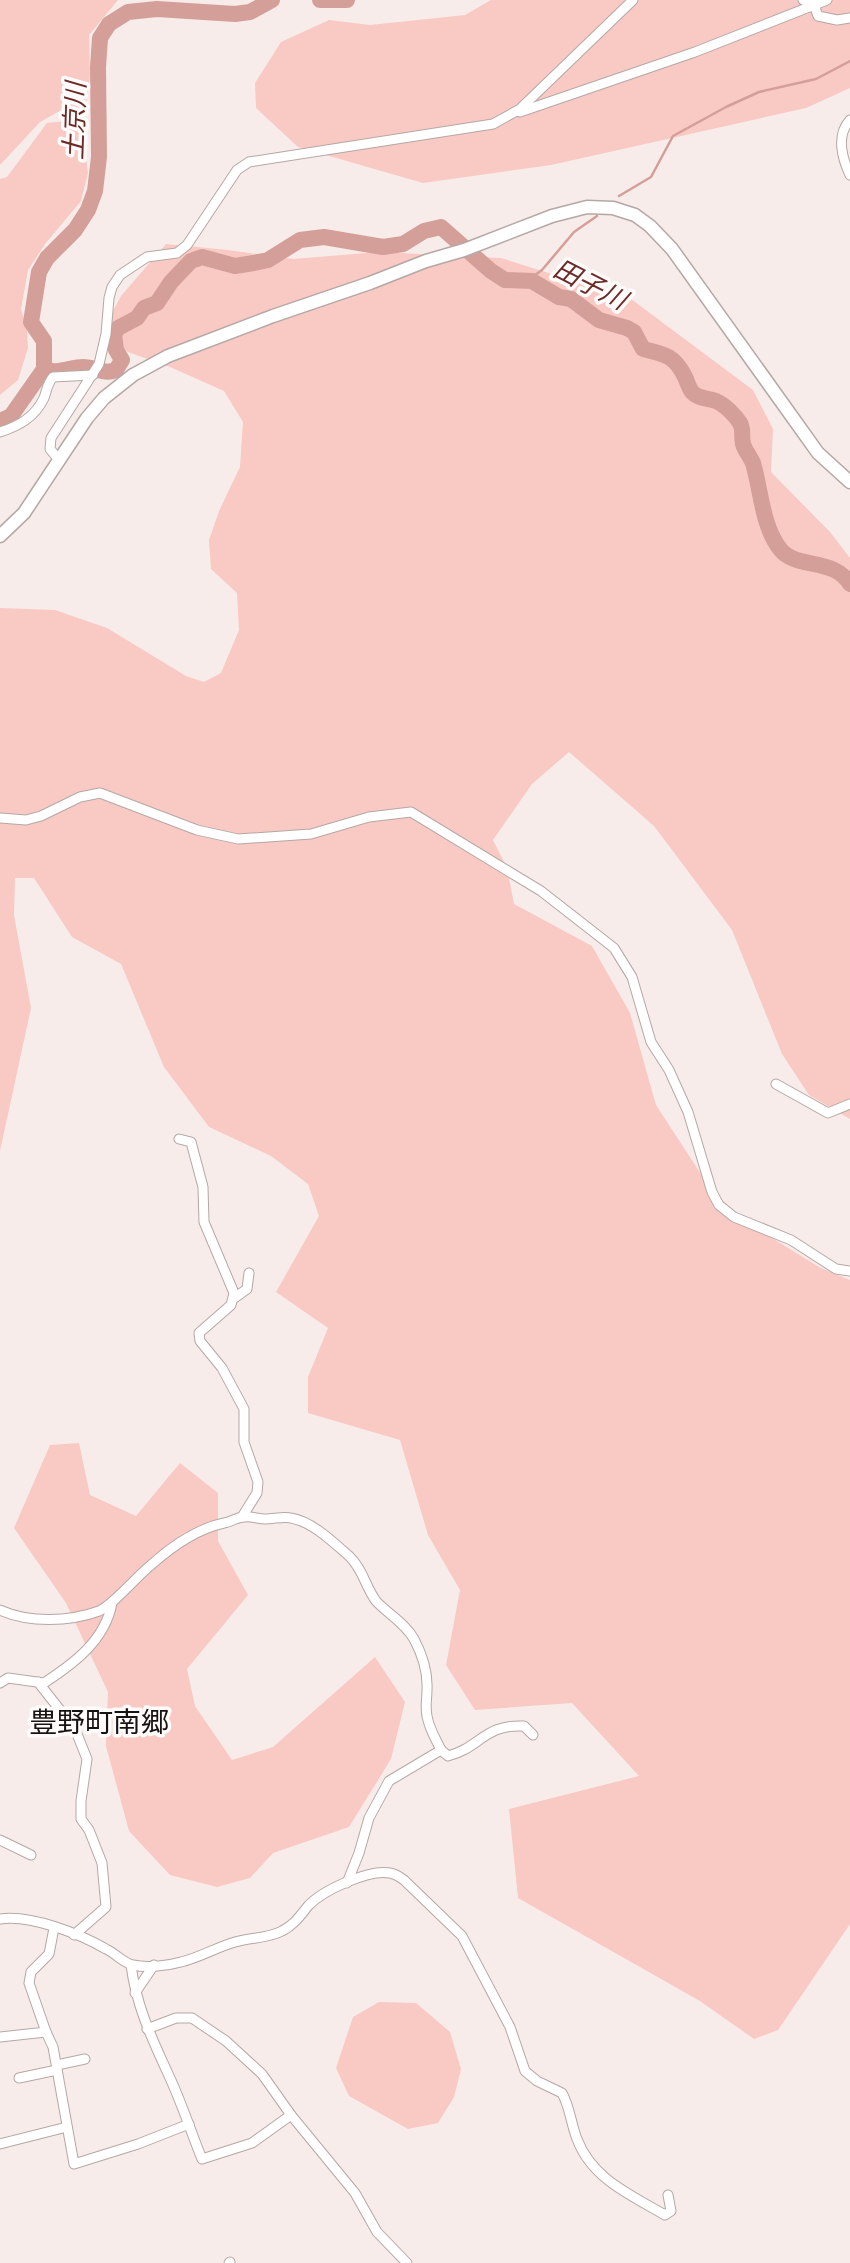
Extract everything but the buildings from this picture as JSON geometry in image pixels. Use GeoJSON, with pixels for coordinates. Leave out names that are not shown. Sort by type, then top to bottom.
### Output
{"type":"FeatureCollection","features":[{"type":"Feature","properties":{"kind":"street"},"geometry":{"type":"LineString","coordinates":[[507,117],[520,110],[633,0]]}},
{"type":"Feature","properties":{"kind":"street"},"geometry":{"type":"LineString","coordinates":[[803,0],[814,5],[818,16],[837,20],[850,18]]}},
{"type":"Feature","properties":{"kind":"street"},"geometry":{"type":"LineString","coordinates":[[60,461],[50,449],[51,438],[96,371],[106,334],[112,287],[120,275],[147,257],[177,253],[187,245],[237,170],[245,164],[402,136],[483,126],[695,52],[827,0]]}},
{"type":"Feature","properties":{"kind":"street"},"geometry":{"type":"LineString","coordinates":[[850,120],[841,135],[850,176]]}},
{"type":"Feature","properties":{"kind":"street"},"geometry":{"type":"LineString","coordinates":[[0,536],[24,513],[87,418],[104,398],[133,375],[168,356],[283,312],[464,250],[552,216],[587,207],[613,208],[635,215],[672,249],[818,453],[850,482]]}},
{"type":"Feature","properties":{"kind":"street"},"geometry":{"type":"LineString","coordinates":[[0,432],[20,425],[34,412],[53,377],[96,371]]}},
{"type":"Feature","properties":{"kind":"street"},"geometry":{"type":"LineString","coordinates":[[0,818],[26,820],[41,816],[80,797],[100,793],[197,830],[248,839],[311,834],[369,817],[411,812],[541,891],[614,948],[632,977],[651,1042],[669,1070],[688,1112],[712,1192],[719,1205],[734,1217],[791,1240],[836,1269],[850,1271]]}},
{"type":"Feature","properties":{"kind":"street"},"geometry":{"type":"LineString","coordinates":[[776,1084],[828,1113],[850,1104]]}},
{"type":"Feature","properties":{"kind":"street"},"geometry":{"type":"LineString","coordinates":[[179,1139],[191,1142],[203,1187],[204,1222],[234,1293],[231,1305],[199,1334],[200,1341],[222,1368],[244,1409],[244,1442],[258,1482],[257,1493],[242,1517]]}},
{"type":"Feature","properties":{"kind":"street"},"geometry":{"type":"LineString","coordinates":[[233,1299],[247,1289],[248,1273]]}},
{"type":"Feature","properties":{"kind":"street"},"geometry":{"type":"LineString","coordinates":[[0,1610],[27,1618],[59,1619],[100,1610],[135,1579],[203,1528],[242,1517],[291,1517],[318,1531],[351,1558],[378,1602],[415,1641],[423,1658],[428,1686],[426,1714],[429,1727],[448,1756],[457,1754],[493,1729],[524,1726],[533,1735]]}},
{"type":"Feature","properties":{"kind":"street"},"geometry":{"type":"LineString","coordinates":[[0,1683],[8,1678],[44,1683],[74,1664],[91,1645],[105,1623],[111,1603]]}},
{"type":"Feature","properties":{"kind":"street"},"geometry":{"type":"LineString","coordinates":[[38,1682],[75,1729],[87,1759],[81,1819],[89,1830],[102,1863],[106,1907],[74,1934]]}},
{"type":"Feature","properties":{"kind":"street"},"geometry":{"type":"LineString","coordinates":[[347,1883],[369,1818],[389,1781],[442,1750]]}},
{"type":"Feature","properties":{"kind":"street"},"geometry":{"type":"LineString","coordinates":[[0,1840],[31,1856]]}},
{"type":"Feature","properties":{"kind":"street"},"geometry":{"type":"LineString","coordinates":[[0,1919],[19,1919],[74,1934],[111,1951],[131,1965],[184,1962],[240,1940],[264,1938],[280,1932],[325,1893],[347,1883],[387,1872],[394,1873],[462,1937],[510,2027],[521,2064],[530,2077],[562,2093],[578,2142],[593,2167],[603,2178],[665,2215],[671,2211],[668,2195]]}},
{"type":"Feature","properties":{"kind":"street"},"geometry":{"type":"LineString","coordinates":[[54,1928],[49,1954],[31,1972],[29,1983],[54,2047],[74,2164],[138,2144],[189,2124]]}},
{"type":"Feature","properties":{"kind":"street"},"geometry":{"type":"LineString","coordinates":[[131,1965],[135,1993],[147,2029],[202,2159],[252,2143],[291,2115]]}},
{"type":"Feature","properties":{"kind":"street"},"geometry":{"type":"LineString","coordinates":[[135,1993],[154,1965]]}},
{"type":"Feature","properties":{"kind":"street"},"geometry":{"type":"LineString","coordinates":[[147,2029],[176,2018],[192,2018],[226,2041],[262,2074],[291,2115],[355,2193],[377,2232],[407,2263]]}},
{"type":"Feature","properties":{"kind":"street"},"geometry":{"type":"LineString","coordinates":[[0,2038],[46,2032]]}},
{"type":"Feature","properties":{"kind":"street"},"geometry":{"type":"LineString","coordinates":[[19,2078],[85,2059]]}},
{"type":"Feature","properties":{"kind":"street"},"geometry":{"type":"LineString","coordinates":[[0,2144],[67,2127]]}},
{"type":"Feature","properties":{"kind":"shaded area"},"geometry":{"type":"Polygon","coordinates":[[[0,0],[118,0],[89,35],[90,78],[84,115],[65,108],[40,122],[0,165],[0,0]]]}},
{"type":"Feature","properties":{"kind":"shaded area"},"geometry":{"type":"Polygon","coordinates":[[[491,0],[850,0],[850,88],[806,108],[551,165],[423,183],[298,147],[256,108],[255,83],[281,42],[329,20],[370,25],[465,15],[491,0]]]}},
{"type":"Feature","properties":{"kind":"shaded area"},"geometry":{"type":"Polygon","coordinates":[[[75,120],[84,142],[88,173],[81,201],[45,244],[28,270],[21,309],[27,330],[28,348],[18,380],[0,395],[0,179],[7,177],[47,123],[75,120]]]}},
{"type":"Feature","properties":{"kind":"shaded area"},"geometry":{"type":"Polygon","coordinates":[[[166,244],[293,259],[379,252],[501,258],[631,299],[753,390],[773,429],[771,472],[830,532],[850,558],[850,1119],[809,1095],[782,1054],[732,930],[654,826],[569,752],[532,784],[493,840],[507,868],[514,904],[592,946],[630,1013],[656,1105],[712,1191],[749,1224],[821,1268],[850,1280],[850,1924],[778,2030],[754,2039],[700,2001],[518,1898],[509,1809],[639,1776],[572,1703],[475,1710],[446,1665],[460,1590],[428,1535],[400,1440],[308,1413],[308,1377],[328,1328],[276,1292],[319,1216],[308,1184],[271,1156],[209,1127],[164,1067],[121,964],[72,937],[34,878],[15,878],[14,915],[31,1008],[0,1151],[0,608],[55,610],[107,628],[186,676],[204,682],[221,673],[239,630],[237,593],[211,569],[209,540],[219,511],[240,467],[243,422],[224,391],[128,352],[100,335],[121,296],[166,244]]]}},
{"type":"Feature","properties":{"kind":"shaded area"},"geometry":{"type":"Polygon","coordinates":[[[79,1443],[90,1495],[136,1516],[180,1463],[218,1493],[218,1541],[248,1595],[187,1669],[195,1706],[232,1760],[273,1747],[375,1657],[405,1702],[391,1759],[349,1827],[273,1853],[250,1878],[217,1887],[170,1875],[129,1831],[106,1746],[108,1692],[66,1603],[14,1528],[50,1445],[79,1443]]]}},
{"type":"Feature","properties":{"kind":"shaded area"},"geometry":{"type":"Polygon","coordinates":[[[379,2002],[416,2003],[450,2032],[461,2069],[454,2097],[438,2123],[408,2129],[349,2096],[336,2068],[353,2017],[379,2002]]]}},
{"type":"Feature","properties":{"kind":"waterway","name":"土京川"},"geometry":{"type":"LineString","coordinates":[[44,369],[44,341],[31,322],[39,272],[47,258],[75,230],[88,210],[95,191],[99,157],[100,38],[109,24],[128,12],[157,9],[235,14],[250,12],[272,0]]}},
{"type":"Feature","properties":{"kind":"waterway","name":"土京川"},"geometry":{"type":"LineString","coordinates":[[320,0],[347,0]]}},
{"type":"Feature","properties":{"kind":"waterway"},"geometry":{"type":"LineString","coordinates":[[619,196],[651,177],[673,136],[759,92],[816,79],[850,61]]}},
{"type":"Feature","properties":{"kind":"waterway"},"geometry":{"type":"LineString","coordinates":[[528,280],[542,270],[574,232],[597,216]]}},
{"type":"Feature","properties":{"kind":"waterway","name":"田子川"},"geometry":{"type":"LineString","coordinates":[[44,369],[59,371],[88,367],[107,372],[116,370],[122,360],[116,350],[114,334],[118,328],[137,318],[144,308],[157,303],[171,282],[191,261],[202,257],[235,266],[268,260],[300,240],[324,237],[383,247],[403,244],[424,231],[441,227],[505,280],[532,281],[559,297],[571,299],[599,320],[634,332],[643,349],[673,360],[694,394],[719,403],[730,410],[740,423],[743,444],[753,463],[769,530],[780,549],[795,560],[835,570],[850,584]]}},
{"type":"Feature","properties":{"kind":"waterway","name":"田子川"},"geometry":{"type":"LineString","coordinates":[[0,421],[11,416],[44,369]]}},
{"type":"Feature","properties":{"kind":"district","name":"豊野町南郷"},"geometry":{"type":"Point","coordinates":[99,1721]}}]}
